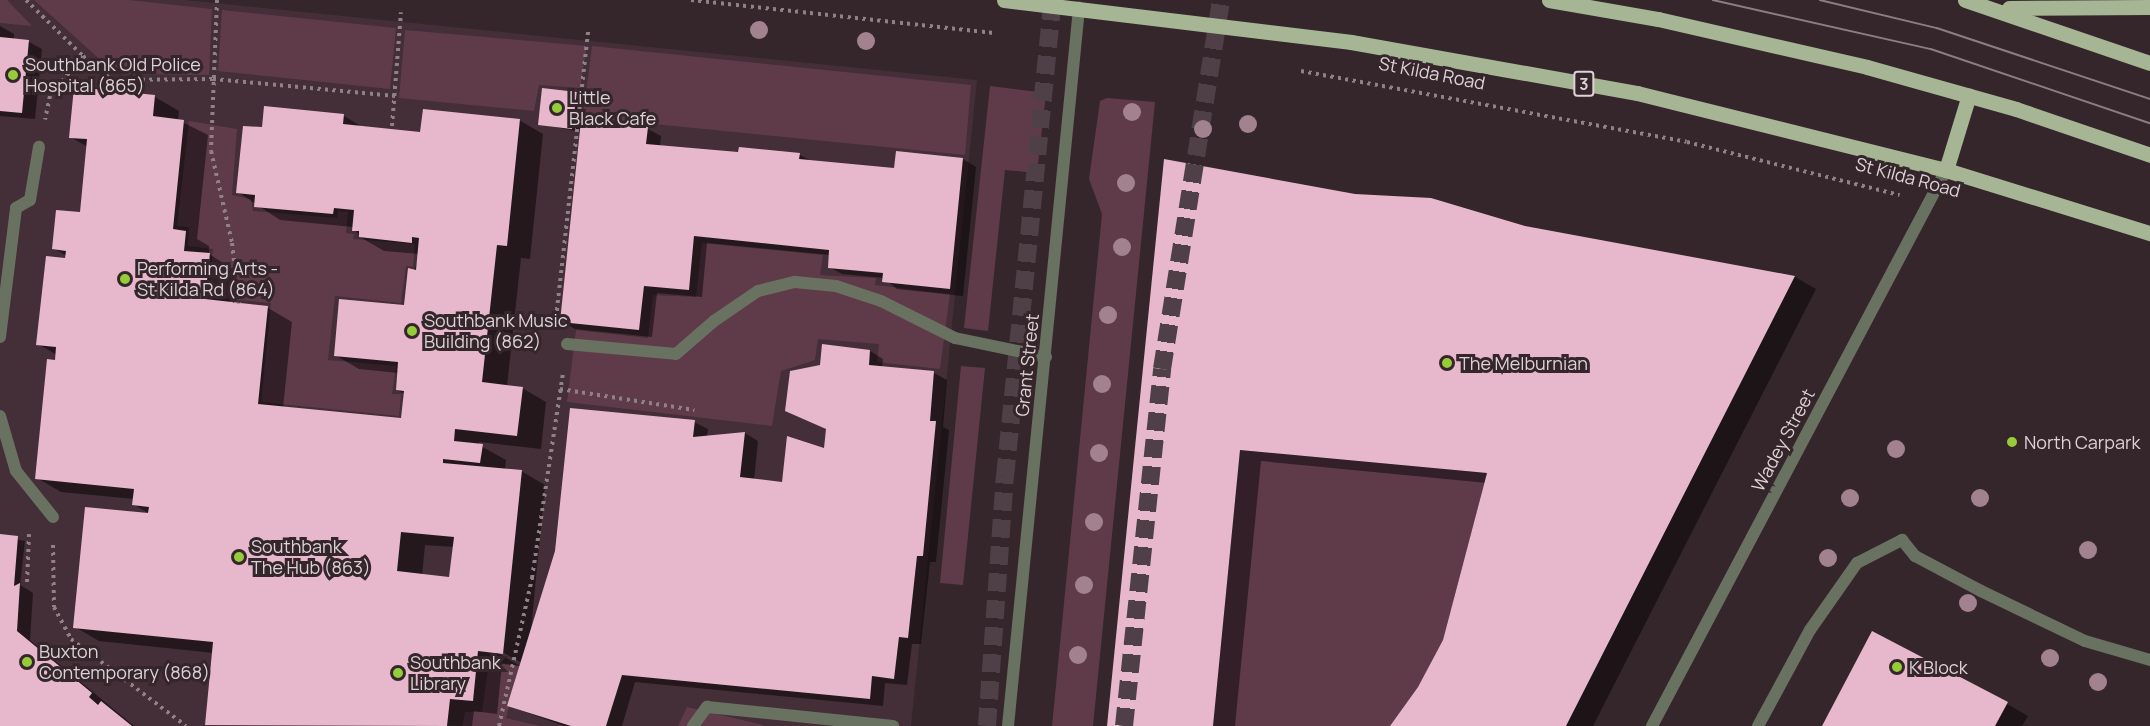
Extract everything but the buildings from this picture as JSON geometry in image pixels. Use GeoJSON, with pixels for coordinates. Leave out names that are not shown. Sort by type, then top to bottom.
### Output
{"type":"FeatureCollection","features":[{"type":"Feature","properties":{"kind":"main road","name":"St Kilda Road"},"geometry":{"type":"LineString","coordinates":[[1004,0],[1351,42],[1637,93],[1946,170],[2150,233]]}},
{"type":"Feature","properties":{"kind":"main road"},"geometry":{"type":"LineString","coordinates":[[1549,0],[1811,53],[1969,95],[2150,155]]}},
{"type":"Feature","properties":{"kind":"main road"},"geometry":{"type":"LineString","coordinates":[[1965,0],[1994,7],[2150,63]]}},
{"type":"Feature","properties":{"kind":"main road"},"geometry":{"type":"LineString","coordinates":[[1994,7],[2150,8]]}},
{"type":"Feature","properties":{"kind":"main road"},"geometry":{"type":"LineString","coordinates":[[1946,170],[1969,95]]}},
{"type":"Feature","properties":{"kind":"street","name":"Grant Street"},"geometry":{"type":"LineString","coordinates":[[1008,726],[1079,8]]}},
{"type":"Feature","properties":{"kind":"street"},"geometry":{"type":"LineString","coordinates":[[0,337],[16,208],[30,200],[39,147]]}},
{"type":"Feature","properties":{"kind":"street","name":"Wadey Street"},"geometry":{"type":"LineString","coordinates":[[1652,726],[1946,170]]}},
{"type":"Feature","properties":{"kind":"street"},"geometry":{"type":"LineString","coordinates":[[567,344],[676,354],[714,321],[758,291],[795,282],[836,286],[881,301],[955,338],[1046,357]]}},
{"type":"Feature","properties":{"kind":"street"},"geometry":{"type":"LineString","coordinates":[[0,416],[16,471],[53,517]]}},
{"type":"Feature","properties":{"kind":"street"},"geometry":{"type":"LineString","coordinates":[[1758,726],[1810,630],[1857,563],[1902,540],[1915,556],[1971,586],[2085,641],[2150,660]]}},
{"type":"Feature","properties":{"kind":"street"},"geometry":{"type":"LineString","coordinates":[[693,726],[707,707],[893,726]]}},
{"type":"Feature","properties":{"kind":"path"},"geometry":{"type":"LineString","coordinates":[[26,0],[82,56],[112,80],[213,79],[394,96]]}},
{"type":"Feature","properties":{"kind":"path"},"geometry":{"type":"LineString","coordinates":[[217,0],[211,151],[232,243],[239,304]]}},
{"type":"Feature","properties":{"kind":"path"},"geometry":{"type":"LineString","coordinates":[[691,0],[1009,35]]}},
{"type":"Feature","properties":{"kind":"path"},"geometry":{"type":"LineString","coordinates":[[392,126],[401,12]]}},
{"type":"Feature","properties":{"kind":"path"},"geometry":{"type":"LineString","coordinates":[[499,726],[531,578],[567,344],[555,324],[588,32]]}},
{"type":"Feature","properties":{"kind":"path"},"geometry":{"type":"LineString","coordinates":[[39,147],[50,96],[82,56]]}},
{"type":"Feature","properties":{"kind":"path","name":"St Kilda Road"},"geometry":{"type":"LineString","coordinates":[[1288,69],[1359,79],[1687,142],[1928,203]]}},
{"type":"Feature","properties":{"kind":"path"},"geometry":{"type":"LineString","coordinates":[[560,389],[694,410]]}},
{"type":"Feature","properties":{"kind":"path"},"geometry":{"type":"LineString","coordinates":[[27,582],[29,532],[53,517]]}},
{"type":"Feature","properties":{"kind":"path"},"geometry":{"type":"LineString","coordinates":[[53,517],[54,607],[71,639],[186,726]]}},
{"type":"Feature","properties":{"kind":"shaded area"},"geometry":{"type":"Polygon","coordinates":[[[0,0],[185,0],[977,80],[911,726],[0,726],[0,0]]]}},
{"type":"Feature","properties":{"kind":"shaded area"},"geometry":{"type":"Polygon","coordinates":[[[0,0],[7,0],[32,26],[0,23],[0,0]]]}},
{"type":"Feature","properties":{"kind":"shaded area"},"geometry":{"type":"Polygon","coordinates":[[[34,0],[129,0],[212,9],[209,75],[116,74],[34,0]]]}},
{"type":"Feature","properties":{"kind":"shaded area"},"geometry":{"type":"Polygon","coordinates":[[[222,10],[396,28],[390,89],[218,71],[222,10]]]}},
{"type":"Feature","properties":{"kind":"shaded area"},"geometry":{"type":"Polygon","coordinates":[[[405,30],[587,46],[580,88],[539,85],[534,111],[399,98],[405,30]]]}},
{"type":"Feature","properties":{"kind":"shaded area"},"geometry":{"type":"Polygon","coordinates":[[[592,46],[971,85],[965,155],[583,117],[592,46]]]}},
{"type":"Feature","properties":{"kind":"shaded area"},"geometry":{"type":"Polygon","coordinates":[[[990,86],[1046,93],[1037,173],[1005,170],[988,331],[964,328],[990,86]]]}},
{"type":"Feature","properties":{"kind":"shaded area"},"geometry":{"type":"Polygon","coordinates":[[[1107,98],[1155,102],[1093,726],[1052,726],[1102,214],[1089,179],[1100,101],[1107,98]]]}},
{"type":"Feature","properties":{"kind":"shaded area"},"geometry":{"type":"Polygon","coordinates":[[[189,121],[237,129],[232,195],[251,199],[253,211],[337,218],[338,211],[348,212],[346,233],[354,234],[353,239],[415,244],[413,267],[406,266],[401,303],[335,296],[328,360],[396,366],[392,394],[401,394],[399,416],[261,402],[271,303],[208,297],[213,249],[188,246],[189,227],[177,226],[189,121]]]}},
{"type":"Feature","properties":{"kind":"shaded area"},"geometry":{"type":"Polygon","coordinates":[[[702,243],[823,255],[820,275],[876,278],[875,285],[950,294],[940,369],[877,362],[879,344],[818,339],[815,360],[781,371],[772,426],[567,402],[576,330],[648,338],[653,295],[696,297],[702,243]]]}},
{"type":"Feature","properties":{"kind":"shaded area"},"geometry":{"type":"Polygon","coordinates":[[[961,366],[985,368],[963,585],[940,583],[961,366]]]}},
{"type":"Feature","properties":{"kind":"shaded area"},"geometry":{"type":"Polygon","coordinates":[[[1240,450],[1487,473],[1443,640],[1418,687],[1390,726],[1213,726],[1240,450]]]}},
{"type":"Feature","properties":{"kind":"shaded area"},"geometry":{"type":"Polygon","coordinates":[[[489,661],[520,666],[506,718],[540,726],[462,726],[465,712],[482,712],[489,661]]]}},
{"type":"Feature","properties":{"kind":"shaded area"},"geometry":{"type":"Polygon","coordinates":[[[687,707],[763,725],[678,726],[687,707]]]}},
{"type":"Feature","properties":{"kind":"tunnel"},"geometry":{"type":"LineString","coordinates":[[987,726],[1005,477],[1053,0]]}},
{"type":"Feature","properties":{"kind":"tunnel"},"geometry":{"type":"LineString","coordinates":[[1124,726],[1162,369],[1221,0]]}},
{"type":"Feature","properties":{"kind":"tram line"},"geometry":{"type":"LineString","coordinates":[[1713,0],[1931,49],[2150,123]]}},
{"type":"Feature","properties":{"kind":"tram line"},"geometry":{"type":"LineString","coordinates":[[1820,0],[1937,28],[2150,99]]}},
{"type":"Feature","properties":{"kind":"place","name":"Southbank Old Police Hospital (865)"},"geometry":{"type":"Point","coordinates":[13,75]}},
{"type":"Feature","properties":{"kind":"place","name":"Little Black Cafe"},"geometry":{"type":"Point","coordinates":[557,108]}},
{"type":"Feature","properties":{"kind":"place","name":"Performing Arts - St Kilda Rd (864)"},"geometry":{"type":"Point","coordinates":[125,279]}},
{"type":"Feature","properties":{"kind":"place","name":"Southbank Music Building (862)"},"geometry":{"type":"Point","coordinates":[412,331]}},
{"type":"Feature","properties":{"kind":"place","name":"The Melburnian"},"geometry":{"type":"Point","coordinates":[1447,363]}},
{"type":"Feature","properties":{"kind":"place","name":"North Carpark"},"geometry":{"type":"Point","coordinates":[2012,442]}},
{"type":"Feature","properties":{"kind":"place","name":"Southbank The Hub (863)"},"geometry":{"type":"Point","coordinates":[239,557]}},
{"type":"Feature","properties":{"kind":"place","name":"Buxton Contemporary (868)"},"geometry":{"type":"Point","coordinates":[27,662]}},
{"type":"Feature","properties":{"kind":"place","name":"K Block"},"geometry":{"type":"Point","coordinates":[1897,667]}},
{"type":"Feature","properties":{"kind":"place","name":"Southbank Library"},"geometry":{"type":"Point","coordinates":[398,673]}}]}
